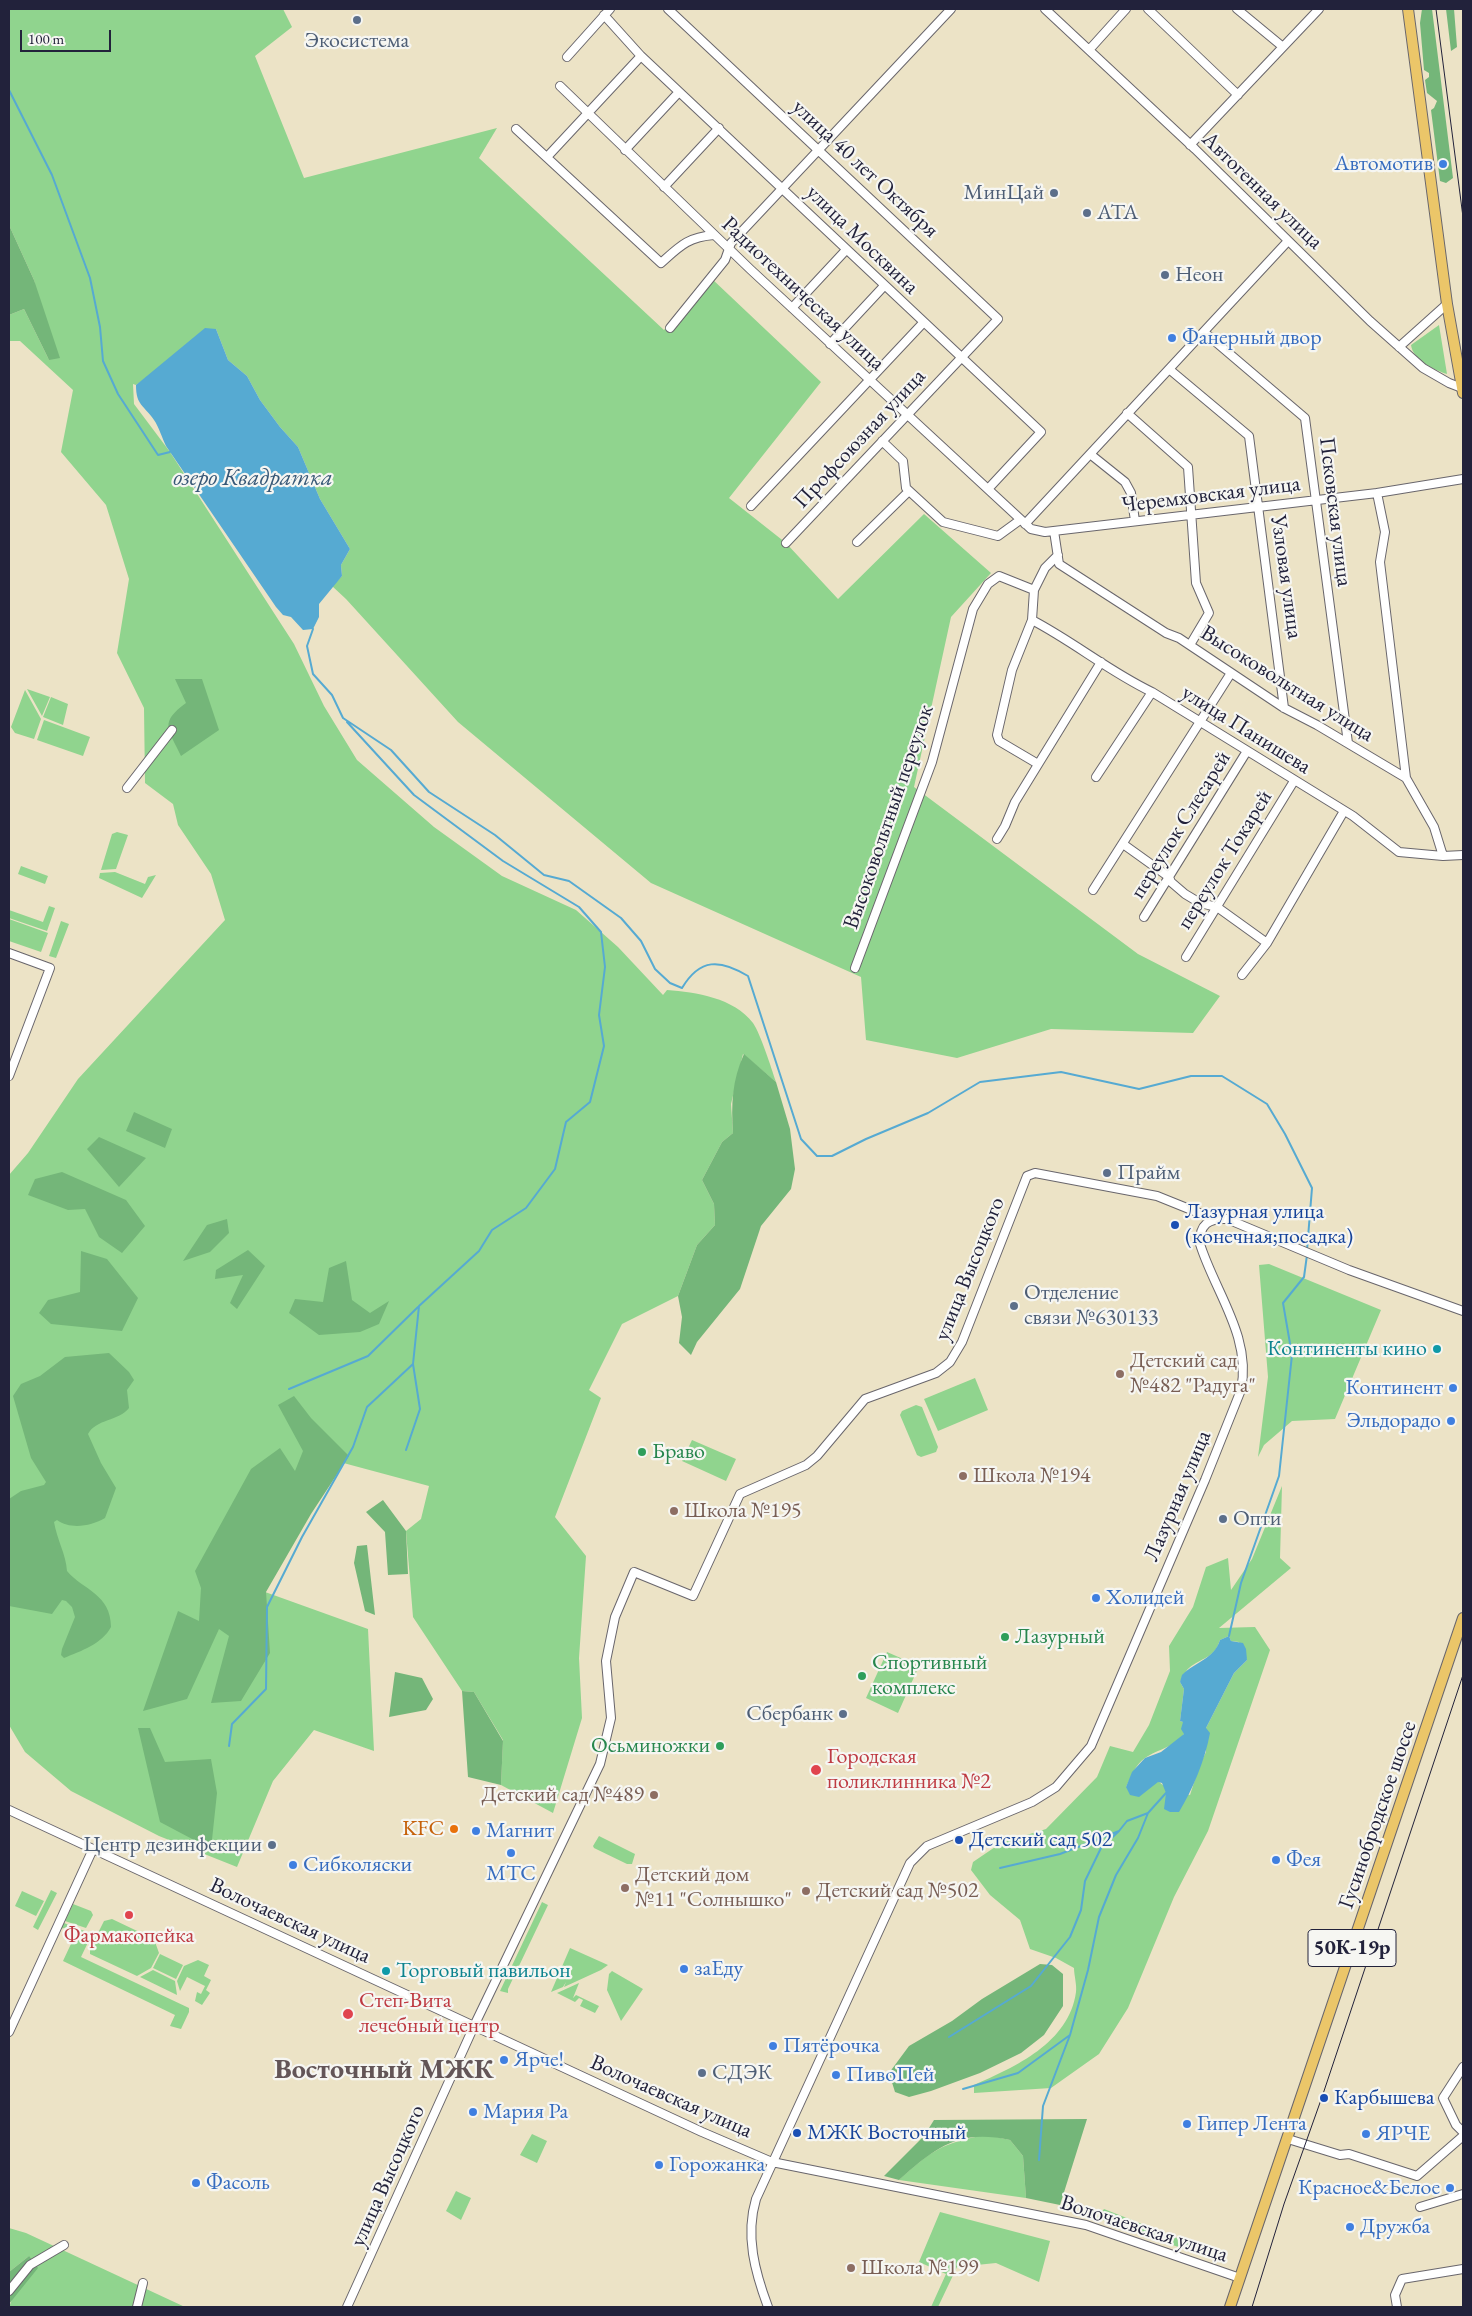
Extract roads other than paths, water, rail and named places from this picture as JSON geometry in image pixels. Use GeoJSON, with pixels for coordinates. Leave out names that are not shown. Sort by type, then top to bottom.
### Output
{"type":"FeatureCollection","features":[{"type":"Feature","properties":{"kind":"main road"},"geometry":{"type":"LineString","coordinates":[[1408,9],[1447,304],[1463,390]]}},
{"type":"Feature","properties":{"kind":"main road","name":"Гусинобродское шоссе"},"geometry":{"type":"LineString","coordinates":[[1230,2307],[1463,1618]]}},
{"type":"Feature","properties":{"kind":"street"},"geometry":{"type":"LineString","coordinates":[[568,57],[610,9]]}},
{"type":"Feature","properties":{"kind":"street","name":"улица 40 лет Октября"},"geometry":{"type":"LineString","coordinates":[[668,9],[998,319],[961,358]]}},
{"type":"Feature","properties":{"kind":"street"},"geometry":{"type":"LineString","coordinates":[[670,328],[725,260],[731,243],[952,9]]}},
{"type":"Feature","properties":{"kind":"street","name":"Автогенная улица"},"geometry":{"type":"LineString","coordinates":[[1045,9],[1190,145],[1399,347],[1435,376],[1463,390]]}},
{"type":"Feature","properties":{"kind":"street"},"geometry":{"type":"LineString","coordinates":[[1088,50],[1126,9]]}},
{"type":"Feature","properties":{"kind":"street"},"geometry":{"type":"LineString","coordinates":[[1148,9],[1238,95]]}},
{"type":"Feature","properties":{"kind":"street"},"geometry":{"type":"LineString","coordinates":[[1238,9],[1282,47]]}},
{"type":"Feature","properties":{"kind":"street"},"geometry":{"type":"LineString","coordinates":[[1190,145],[1319,9]]}},
{"type":"Feature","properties":{"kind":"street","name":"улица Москвина"},"geometry":{"type":"LineString","coordinates":[[604,16],[641,56],[783,188],[922,323],[1041,432],[988,489]]}},
{"type":"Feature","properties":{"kind":"street"},"geometry":{"type":"LineString","coordinates":[[547,157],[641,56]]}},
{"type":"Feature","properties":{"kind":"street","name":"Радиотехническая улица"},"geometry":{"type":"LineString","coordinates":[[560,86],[714,235],[1023,522]]}},
{"type":"Feature","properties":{"kind":"street"},"geometry":{"type":"LineString","coordinates":[[625,150],[679,92]]}},
{"type":"Feature","properties":{"kind":"street"},"geometry":{"type":"LineString","coordinates":[[664,186],[718,128]]}},
{"type":"Feature","properties":{"kind":"street"},"geometry":{"type":"LineString","coordinates":[[516,129],[661,263],[686,241],[700,236],[714,235]]}},
{"type":"Feature","properties":{"kind":"street"},"geometry":{"type":"LineString","coordinates":[[882,441],[903,461],[906,488],[943,522],[998,536],[1023,522],[1090,454],[1288,241]]}},
{"type":"Feature","properties":{"kind":"street"},"geometry":{"type":"LineString","coordinates":[[792,308],[846,250]]}},
{"type":"Feature","properties":{"kind":"street"},"geometry":{"type":"LineString","coordinates":[[830,344],[884,286]]}},
{"type":"Feature","properties":{"kind":"street"},"geometry":{"type":"LineString","coordinates":[[1399,347],[1447,304]]}},
{"type":"Feature","properties":{"kind":"street"},"geometry":{"type":"LineString","coordinates":[[751,506],[922,323]]}},
{"type":"Feature","properties":{"kind":"street","name":"Псковская улица"},"geometry":{"type":"LineString","coordinates":[[1204,332],[1305,418],[1348,743]]}},
{"type":"Feature","properties":{"kind":"street","name":"Профсоюзная улица"},"geometry":{"type":"LineString","coordinates":[[786,543],[961,358]]}},
{"type":"Feature","properties":{"kind":"street","name":"Узловая улица"},"geometry":{"type":"LineString","coordinates":[[1168,369],[1249,436],[1284,708]]}},
{"type":"Feature","properties":{"kind":"street"},"geometry":{"type":"LineString","coordinates":[[1128,414],[1188,467],[1196,583],[1209,613],[1190,645]]}},
{"type":"Feature","properties":{"kind":"street"},"geometry":{"type":"LineString","coordinates":[[1090,454],[1125,482],[1131,493],[1135,521]]}},
{"type":"Feature","properties":{"kind":"street","name":"Черемховская улица"},"geometry":{"type":"LineString","coordinates":[[1023,522],[1031,529],[1045,532],[1316,500],[1463,479]]}},
{"type":"Feature","properties":{"kind":"street"},"geometry":{"type":"LineString","coordinates":[[857,542],[909,491]]}},
{"type":"Feature","properties":{"kind":"street"},"geometry":{"type":"LineString","coordinates":[[1377,492],[1385,532],[1380,562],[1406,778]]}},
{"type":"Feature","properties":{"kind":"street"},"geometry":{"type":"LineString","coordinates":[[1038,764],[999,741],[997,735],[1012,670],[1032,620],[1034,590],[1045,568],[1058,555],[1054,531]]}},
{"type":"Feature","properties":{"kind":"street","name":"Высоковольтная улица"},"geometry":{"type":"LineString","coordinates":[[1058,555],[1059,564],[1166,633],[1190,645],[1284,708],[1406,778],[1434,827],[1443,856]]}},
{"type":"Feature","properties":{"kind":"street","name":"Высоковольтный переулок"},"geometry":{"type":"LineString","coordinates":[[855,968],[932,762],[973,609],[988,584],[999,576],[1034,590]]}},
{"type":"Feature","properties":{"kind":"street","name":"улица Панишева"},"geometry":{"type":"LineString","coordinates":[[1032,620],[1067,639],[1129,681],[1152,692],[1344,811],[1399,852],[1443,856]]}},
{"type":"Feature","properties":{"kind":"street"},"geometry":{"type":"LineString","coordinates":[[997,839],[1005,826],[1015,802],[1101,662]]}},
{"type":"Feature","properties":{"kind":"street"},"geometry":{"type":"LineString","coordinates":[[1093,890],[1231,673]]}},
{"type":"Feature","properties":{"kind":"street"},"geometry":{"type":"LineString","coordinates":[[1096,777],[1152,692]]}},
{"type":"Feature","properties":{"kind":"street"},"geometry":{"type":"LineString","coordinates":[[127,788],[172,730]]}},
{"type":"Feature","properties":{"kind":"street","name":"переулок Слесарей"},"geometry":{"type":"LineString","coordinates":[[1144,917],[1247,751]]}},
{"type":"Feature","properties":{"kind":"street","name":"переулок Токарей"},"geometry":{"type":"LineString","coordinates":[[1186,957],[1294,781]]}},
{"type":"Feature","properties":{"kind":"street"},"geometry":{"type":"LineString","coordinates":[[1242,975],[1267,942],[1344,811]]}},
{"type":"Feature","properties":{"kind":"street"},"geometry":{"type":"LineString","coordinates":[[1123,844],[1169,877],[1171,882],[1200,903],[1217,907],[1267,942]]}},
{"type":"Feature","properties":{"kind":"street"},"geometry":{"type":"LineString","coordinates":[[1443,856],[1463,855]]}},
{"type":"Feature","properties":{"kind":"street"},"geometry":{"type":"LineString","coordinates":[[9,953],[50,968],[9,1076]]}},
{"type":"Feature","properties":{"kind":"street","name":"улица Высоцкого"},"geometry":{"type":"LineString","coordinates":[[347,2307],[474,2026],[600,1764],[611,1718],[606,1661],[615,1617],[634,1572],[693,1596],[740,1494],[806,1465],[817,1456],[865,1399],[936,1372],[950,1362],[962,1342],[1027,1176],[1035,1174],[1157,1196],[1214,1219]]}},
{"type":"Feature","properties":{"kind":"street"},"geometry":{"type":"LineString","coordinates":[[1214,1219],[1227,1219],[1349,1270],[1463,1311]]}},
{"type":"Feature","properties":{"kind":"street","name":"Лазурная улица"},"geometry":{"type":"LineString","coordinates":[[768,2307],[754,2259],[751,2216],[772,2162],[910,1863],[927,1846],[1032,1802],[1056,1787],[1090,1746],[1205,1480],[1241,1390],[1244,1375],[1240,1342],[1200,1244],[1200,1235],[1206,1224],[1214,1219]]}},
{"type":"Feature","properties":{"kind":"street","name":"Волочаевская улица"},"geometry":{"type":"LineString","coordinates":[[9,1810],[772,2162],[1086,2225],[1240,2278]]}},
{"type":"Feature","properties":{"kind":"street"},"geometry":{"type":"LineString","coordinates":[[9,2032],[93,1849]]}},
{"type":"Feature","properties":{"kind":"street"},"geometry":{"type":"LineString","coordinates":[[1463,2067],[1443,2098],[1456,2125],[1463,2132]]}},
{"type":"Feature","properties":{"kind":"street"},"geometry":{"type":"LineString","coordinates":[[1288,2139],[1340,2155],[1349,2154],[1416,2176],[1463,2136]]}},
{"type":"Feature","properties":{"kind":"street"},"geometry":{"type":"LineString","coordinates":[[1420,2207],[1463,2194]]}},
{"type":"Feature","properties":{"kind":"street"},"geometry":{"type":"LineString","coordinates":[[9,2291],[30,2265],[64,2245]]}},
{"type":"Feature","properties":{"kind":"street"},"geometry":{"type":"LineString","coordinates":[[1397,2307],[1395,2294],[1402,2279],[1463,2269]]}},
{"type":"Feature","properties":{"kind":"street"},"geometry":{"type":"LineString","coordinates":[[136,2307],[143,2283]]}},
{"type":"Feature","properties":{"kind":"water","name":"озеро Квадратка"},"geometry":{"type":"Polygon","coordinates":[[[205,328],[216,329],[228,360],[247,376],[260,400],[298,447],[320,499],[350,549],[341,565],[342,576],[319,604],[319,617],[313,629],[303,630],[291,617],[283,615],[276,607],[166,446],[156,423],[137,397],[136,385],[205,328]]]}},
{"type":"Feature","properties":{"kind":"water"},"geometry":{"type":"Polygon","coordinates":[[[1229,1636],[1231,1641],[1243,1643],[1246,1649],[1247,1660],[1234,1673],[1206,1728],[1210,1733],[1202,1764],[1179,1812],[1170,1812],[1164,1809],[1166,1793],[1162,1783],[1158,1782],[1139,1797],[1130,1795],[1126,1787],[1132,1772],[1145,1758],[1161,1752],[1184,1734],[1181,1729],[1183,1722],[1180,1721],[1184,1689],[1180,1682],[1182,1675],[1209,1656],[1220,1640],[1229,1636]]]}},
{"type":"Feature","properties":{"kind":"waterway"},"geometry":{"type":"LineString","coordinates":[[9,90],[52,175],[90,278],[100,327],[103,361],[118,394],[158,455],[170,452]]}},
{"type":"Feature","properties":{"kind":"waterway"},"geometry":{"type":"LineString","coordinates":[[313,629],[307,646],[313,674],[332,695],[343,718],[391,750],[429,792],[495,835],[544,875],[569,881],[621,918],[641,941],[655,969],[670,983],[682,988],[696,971],[711,964],[728,966],[748,976],[801,1139],[817,1156],[832,1156],[866,1139],[928,1113],[980,1082],[1061,1072],[1139,1089],[1191,1076],[1222,1076],[1267,1104],[1285,1134],[1312,1188],[1307,1250]]}},
{"type":"Feature","properties":{"kind":"waterway"},"geometry":{"type":"LineString","coordinates":[[347,722],[414,795],[503,861],[579,907],[601,932],[605,967],[599,1015],[604,1046],[590,1102],[566,1122],[555,1169],[526,1208],[492,1230],[479,1251],[419,1306],[413,1364],[420,1409],[406,1450]]}},
{"type":"Feature","properties":{"kind":"waterway"},"geometry":{"type":"LineString","coordinates":[[1229,1636],[1241,1583],[1279,1476],[1292,1355],[1283,1303],[1304,1277],[1307,1255]]}},
{"type":"Feature","properties":{"kind":"waterway"},"geometry":{"type":"LineString","coordinates":[[289,1389],[368,1356],[418,1307]]}},
{"type":"Feature","properties":{"kind":"waterway"},"geometry":{"type":"LineString","coordinates":[[229,1746],[232,1724],[266,1689],[267,1607],[302,1537],[353,1447],[367,1407],[413,1364]]}},
{"type":"Feature","properties":{"kind":"waterway"},"geometry":{"type":"LineString","coordinates":[[1000,1868],[1060,1854],[1119,1831],[1127,1821],[1148,1813],[1166,1793]]}},
{"type":"Feature","properties":{"kind":"waterway"},"geometry":{"type":"LineString","coordinates":[[963,2089],[1018,2073],[1070,2035],[1088,1970],[1099,1917],[1116,1875],[1138,1838],[1148,1813]]}},
{"type":"Feature","properties":{"kind":"waterway"},"geometry":{"type":"LineString","coordinates":[[949,2037],[1031,1986],[1070,1937],[1081,1910],[1085,1881],[1101,1848],[1119,1831]]}},
{"type":"Feature","properties":{"kind":"waterway"},"geometry":{"type":"LineString","coordinates":[[1039,2160],[1043,2106],[1070,2035]]}},
{"type":"Feature","properties":{"kind":"tram line"},"geometry":{"type":"LineString","coordinates":[[1436,9],[1463,217]]}},
{"type":"Feature","properties":{"kind":"tram line"},"geometry":{"type":"LineString","coordinates":[[1252,2307],[1284,2204],[1322,2097],[1463,1675]]}},
{"type":"Feature","properties":{"kind":"place","name":"Экосистема"},"geometry":{"type":"Point","coordinates":[357,20]}},
{"type":"Feature","properties":{"kind":"place","name":"Автомотив"},"geometry":{"type":"Point","coordinates":[1443,164]}},
{"type":"Feature","properties":{"kind":"place","name":"МинЦай"},"geometry":{"type":"Point","coordinates":[1054,193]}},
{"type":"Feature","properties":{"kind":"place","name":"АТА"},"geometry":{"type":"Point","coordinates":[1087,213]}},
{"type":"Feature","properties":{"kind":"place","name":"Неон"},"geometry":{"type":"Point","coordinates":[1165,275]}},
{"type":"Feature","properties":{"kind":"place","name":"Фанерный двор"},"geometry":{"type":"Point","coordinates":[1172,338]}},
{"type":"Feature","properties":{"kind":"place","name":"Прайм"},"geometry":{"type":"Point","coordinates":[1107,1173]}},
{"type":"Feature","properties":{"kind":"place","name":"Лазурная улица (конечная;посадка)"},"geometry":{"type":"Point","coordinates":[1175,1225]}},
{"type":"Feature","properties":{"kind":"place","name":"Отделение связи №630133"},"geometry":{"type":"Point","coordinates":[1014,1306]}},
{"type":"Feature","properties":{"kind":"place","name":"Континенты кино"},"geometry":{"type":"Point","coordinates":[1437,1349]}},
{"type":"Feature","properties":{"kind":"place","name":"Детский сад №482 \"Радуга\""},"geometry":{"type":"Point","coordinates":[1120,1374]}},
{"type":"Feature","properties":{"kind":"place","name":"Континент"},"geometry":{"type":"Point","coordinates":[1453,1388]}},
{"type":"Feature","properties":{"kind":"place","name":"Эльдорадо"},"geometry":{"type":"Point","coordinates":[1451,1421]}},
{"type":"Feature","properties":{"kind":"place","name":"Браво"},"geometry":{"type":"Point","coordinates":[642,1452]}},
{"type":"Feature","properties":{"kind":"place","name":"Школа №194"},"geometry":{"type":"Point","coordinates":[963,1476]}},
{"type":"Feature","properties":{"kind":"place","name":"Школа №195"},"geometry":{"type":"Point","coordinates":[674,1511]}},
{"type":"Feature","properties":{"kind":"place","name":"Опти"},"geometry":{"type":"Point","coordinates":[1223,1519]}},
{"type":"Feature","properties":{"kind":"place","name":"Холидей"},"geometry":{"type":"Point","coordinates":[1096,1598]}},
{"type":"Feature","properties":{"kind":"place","name":"Лазурный"},"geometry":{"type":"Point","coordinates":[1005,1637]}},
{"type":"Feature","properties":{"kind":"place","name":"Спортивный комплекс"},"geometry":{"type":"Point","coordinates":[862,1676]}},
{"type":"Feature","properties":{"kind":"place","name":"Сбербанк"},"geometry":{"type":"Point","coordinates":[843,1714]}},
{"type":"Feature","properties":{"kind":"place","name":"Осьминожки"},"geometry":{"type":"Point","coordinates":[720,1746]}},
{"type":"Feature","properties":{"kind":"place","name":"Городская поликлинника №2"},"geometry":{"type":"Point","coordinates":[816,1770]}},
{"type":"Feature","properties":{"kind":"place","name":"Детский сад №489"},"geometry":{"type":"Point","coordinates":[654,1795]}},
{"type":"Feature","properties":{"kind":"place","name":"KFC"},"geometry":{"type":"Point","coordinates":[454,1829]}},
{"type":"Feature","properties":{"kind":"place","name":"Магнит"},"geometry":{"type":"Point","coordinates":[476,1831]}},
{"type":"Feature","properties":{"kind":"place","name":"Детский сад 502"},"geometry":{"type":"Point","coordinates":[959,1840]}},
{"type":"Feature","properties":{"kind":"place","name":"Центр дезинфекции"},"geometry":{"type":"Point","coordinates":[272,1845]}},
{"type":"Feature","properties":{"kind":"place","name":"МТС"},"geometry":{"type":"Point","coordinates":[511,1853]}},
{"type":"Feature","properties":{"kind":"place","name":"Фея"},"geometry":{"type":"Point","coordinates":[1276,1860]}},
{"type":"Feature","properties":{"kind":"place","name":"Сибколяски"},"geometry":{"type":"Point","coordinates":[293,1865]}},
{"type":"Feature","properties":{"kind":"place","name":"Детский дом №11 \"Солнышко\""},"geometry":{"type":"Point","coordinates":[625,1888]}},
{"type":"Feature","properties":{"kind":"place","name":"Детский сад №502"},"geometry":{"type":"Point","coordinates":[806,1891]}},
{"type":"Feature","properties":{"kind":"place","name":"Фармакопейка"},"geometry":{"type":"Point","coordinates":[129,1915]}},
{"type":"Feature","properties":{"kind":"place","name":"заЕду"},"geometry":{"type":"Point","coordinates":[684,1969]}},
{"type":"Feature","properties":{"kind":"place","name":"Торговый павильон"},"geometry":{"type":"Point","coordinates":[386,1971]}},
{"type":"Feature","properties":{"kind":"place","name":"Степ-Вита лечебный центр"},"geometry":{"type":"Point","coordinates":[348,2014]}},
{"type":"Feature","properties":{"kind":"place","name":"Пятёрочка"},"geometry":{"type":"Point","coordinates":[773,2046]}},
{"type":"Feature","properties":{"kind":"place","name":"Ярче!"},"geometry":{"type":"Point","coordinates":[504,2060]}},
{"type":"Feature","properties":{"kind":"place","name":"СДЭК"},"geometry":{"type":"Point","coordinates":[702,2073]}},
{"type":"Feature","properties":{"kind":"place","name":"ПивоПей"},"geometry":{"type":"Point","coordinates":[836,2075]}},
{"type":"Feature","properties":{"kind":"place","name":"Карбышева"},"geometry":{"type":"Point","coordinates":[1324,2098]}},
{"type":"Feature","properties":{"kind":"place","name":"Мария Ра"},"geometry":{"type":"Point","coordinates":[473,2112]}},
{"type":"Feature","properties":{"kind":"place","name":"Гипер Лента"},"geometry":{"type":"Point","coordinates":[1187,2124]}},
{"type":"Feature","properties":{"kind":"place","name":"МЖК Восточный"},"geometry":{"type":"Point","coordinates":[797,2133]}},
{"type":"Feature","properties":{"kind":"place","name":"ЯРЧЕ"},"geometry":{"type":"Point","coordinates":[1366,2134]}},
{"type":"Feature","properties":{"kind":"place","name":"Горожанка"},"geometry":{"type":"Point","coordinates":[659,2165]}},
{"type":"Feature","properties":{"kind":"place","name":"Фасоль"},"geometry":{"type":"Point","coordinates":[196,2183]}},
{"type":"Feature","properties":{"kind":"place","name":"Красное&Белое"},"geometry":{"type":"Point","coordinates":[1450,2188]}},
{"type":"Feature","properties":{"kind":"place","name":"Дружба"},"geometry":{"type":"Point","coordinates":[1350,2227]}},
{"type":"Feature","properties":{"kind":"place","name":"Школа №199"},"geometry":{"type":"Point","coordinates":[851,2268]}},
{"type":"Feature","properties":{"kind":"district","name":"Восточный МЖК"},"geometry":{"type":"Point","coordinates":[384,2070]}}]}
